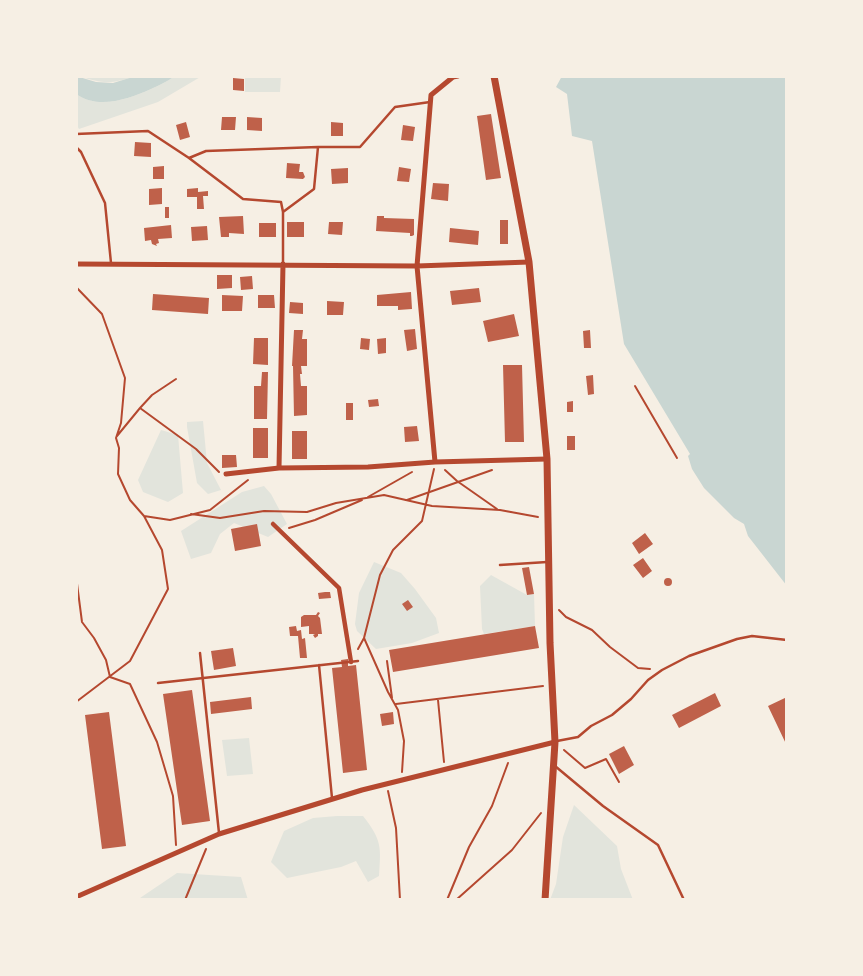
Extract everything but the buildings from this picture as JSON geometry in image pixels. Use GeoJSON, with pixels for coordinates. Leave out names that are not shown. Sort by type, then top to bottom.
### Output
{"type":"FeatureCollection","features":[{"type":"Feature","properties":{"kind":"street"},"geometry":{"type":"LineString","coordinates":[[435,462],[417,266],[431,95],[453,77],[458,76]]}},
{"type":"Feature","properties":{"kind":"street"},"geometry":{"type":"LineString","coordinates":[[494,76],[529,262],[547,459],[549,602],[555,742],[545,900]]}},
{"type":"Feature","properties":{"kind":"street"},"geometry":{"type":"LineString","coordinates":[[76,264],[417,266],[529,262]]}},
{"type":"Feature","properties":{"kind":"street"},"geometry":{"type":"LineString","coordinates":[[278,468],[283,264]]}},
{"type":"Feature","properties":{"kind":"street"},"geometry":{"type":"LineString","coordinates":[[226,474],[278,468],[368,467],[435,462],[547,459]]}},
{"type":"Feature","properties":{"kind":"street"},"geometry":{"type":"LineString","coordinates":[[273,524],[339,588],[351,662]]}},
{"type":"Feature","properties":{"kind":"street"},"geometry":{"type":"LineString","coordinates":[[76,897],[219,834],[386,784],[555,742]]}},
{"type":"Feature","properties":{"kind":"lane"},"geometry":{"type":"LineString","coordinates":[[189,158],[206,151],[360,147],[395,107],[431,102]]}},
{"type":"Feature","properties":{"kind":"lane"},"geometry":{"type":"LineString","coordinates":[[76,134],[148,131],[189,158],[243,199],[281,202],[283,212],[283,264]]}},
{"type":"Feature","properties":{"kind":"lane"},"geometry":{"type":"LineString","coordinates":[[76,147],[81,152],[105,203],[111,264]]}},
{"type":"Feature","properties":{"kind":"lane"},"geometry":{"type":"LineString","coordinates":[[283,212],[314,189],[318,147]]}},
{"type":"Feature","properties":{"kind":"lane"},"geometry":{"type":"LineString","coordinates":[[500,565],[549,562]]}},
{"type":"Feature","properties":{"kind":"lane"},"geometry":{"type":"LineString","coordinates":[[555,742],[578,737],[591,726],[612,715],[631,699],[648,680],[662,670],[689,656],[752,636],[787,640]]}},
{"type":"Feature","properties":{"kind":"lane"},"geometry":{"type":"LineString","coordinates":[[200,653],[219,834]]}},
{"type":"Feature","properties":{"kind":"lane"},"geometry":{"type":"LineString","coordinates":[[158,683],[358,661]]}},
{"type":"Feature","properties":{"kind":"lane"},"geometry":{"type":"LineString","coordinates":[[319,665],[332,799]]}},
{"type":"Feature","properties":{"kind":"lane"},"geometry":{"type":"LineString","coordinates":[[554,765],[603,806],[658,845],[684,900]]}},
{"type":"Feature","properties":{"kind":"path"},"geometry":{"type":"LineString","coordinates":[[76,287],[102,314],[125,378],[121,423],[116,438],[119,448],[118,474],[130,500],[144,516],[162,550],[168,589],[130,661],[76,702]]}},
{"type":"Feature","properties":{"kind":"path"},"geometry":{"type":"LineString","coordinates":[[116,438],[152,395],[176,379]]}},
{"type":"Feature","properties":{"kind":"path"},"geometry":{"type":"LineString","coordinates":[[635,386],[678,458]]}},
{"type":"Feature","properties":{"kind":"path"},"geometry":{"type":"LineString","coordinates":[[140,408],[196,449],[220,473],[226,474]]}},
{"type":"Feature","properties":{"kind":"path"},"geometry":{"type":"LineString","coordinates":[[401,780],[404,741],[398,710],[364,638],[380,575],[393,550],[422,521],[435,462],[457,481],[497,510]]}},
{"type":"Feature","properties":{"kind":"path"},"geometry":{"type":"LineString","coordinates":[[280,531],[314,520],[366,498],[402,476],[419,469]]}},
{"type":"Feature","properties":{"kind":"path"},"geometry":{"type":"LineString","coordinates":[[407,500],[494,469]]}},
{"type":"Feature","properties":{"kind":"path"},"geometry":{"type":"LineString","coordinates":[[144,516],[170,520],[210,510],[261,470]]}},
{"type":"Feature","properties":{"kind":"path"},"geometry":{"type":"LineString","coordinates":[[191,514],[220,518],[264,511],[307,512],[336,503],[384,495],[432,506],[497,510],[548,519]]}},
{"type":"Feature","properties":{"kind":"path"},"geometry":{"type":"LineString","coordinates":[[76,576],[82,622],[94,638],[106,660],[110,677]]}},
{"type":"Feature","properties":{"kind":"path"},"geometry":{"type":"LineString","coordinates":[[549,602],[566,616],[592,630],[610,647],[638,668],[662,670]]}},
{"type":"Feature","properties":{"kind":"path"},"geometry":{"type":"LineString","coordinates":[[387,661],[393,705],[552,685]]}},
{"type":"Feature","properties":{"kind":"path"},"geometry":{"type":"LineString","coordinates":[[110,677],[130,684],[157,742],[174,796],[176,853]]}},
{"type":"Feature","properties":{"kind":"path"},"geometry":{"type":"LineString","coordinates":[[438,699],[444,770]]}},
{"type":"Feature","properties":{"kind":"path"},"geometry":{"type":"LineString","coordinates":[[555,742],[585,768],[606,759],[619,782]]}},
{"type":"Feature","properties":{"kind":"path"},"geometry":{"type":"LineString","coordinates":[[447,900],[469,847],[492,806],[512,753]]}},
{"type":"Feature","properties":{"kind":"path"},"geometry":{"type":"LineString","coordinates":[[386,784],[396,828],[400,900]]}},
{"type":"Feature","properties":{"kind":"path"},"geometry":{"type":"LineString","coordinates":[[456,900],[512,850],[551,800]]}},
{"type":"Feature","properties":{"kind":"path"},"geometry":{"type":"LineString","coordinates":[[185,900],[204,851],[219,834]]}},
{"type":"Feature","properties":{"kind":"shaded area"},"geometry":{"type":"Polygon","coordinates":[[[76,76],[96,82],[113,83],[136,76],[175,76],[160,85],[133,96],[104,102],[85,99],[76,94],[76,76]]]}},
{"type":"Feature","properties":{"kind":"shaded area"},"geometry":{"type":"Polygon","coordinates":[[[79,76],[136,76],[108,82],[79,76]]]}},
{"type":"Feature","properties":{"kind":"shaded area"},"geometry":{"type":"Polygon","coordinates":[[[175,76],[202,76],[158,102],[79,129],[76,124],[76,94],[94,101],[114,101],[142,93],[175,76]]]}},
{"type":"Feature","properties":{"kind":"shaded area"},"geometry":{"type":"Polygon","coordinates":[[[245,76],[281,76],[280,92],[245,92],[245,76]]]}},
{"type":"Feature","properties":{"kind":"shaded area"},"geometry":{"type":"Polygon","coordinates":[[[562,76],[787,76],[787,586],[748,536],[744,524],[734,518],[704,488],[692,469],[688,456],[690,454],[624,344],[592,141],[572,136],[567,94],[556,87],[562,76]]]}},
{"type":"Feature","properties":{"kind":"shaded area"},"geometry":{"type":"Polygon","coordinates":[[[203,421],[207,463],[221,490],[208,494],[197,483],[187,427],[187,422],[203,421]]]}},
{"type":"Feature","properties":{"kind":"shaded area"},"geometry":{"type":"Polygon","coordinates":[[[161,430],[178,435],[183,493],[168,502],[143,492],[138,480],[161,430]]]}},
{"type":"Feature","properties":{"kind":"shaded area"},"geometry":{"type":"Polygon","coordinates":[[[264,486],[271,494],[287,524],[268,537],[234,523],[220,534],[211,553],[191,559],[181,531],[242,492],[264,486]]]}},
{"type":"Feature","properties":{"kind":"shaded area"},"geometry":{"type":"Polygon","coordinates":[[[374,562],[401,573],[436,618],[439,633],[412,643],[376,649],[357,631],[355,624],[359,593],[374,562]]]}},
{"type":"Feature","properties":{"kind":"shaded area"},"geometry":{"type":"Polygon","coordinates":[[[491,575],[527,595],[534,594],[535,626],[484,634],[482,629],[480,586],[491,575]]]}},
{"type":"Feature","properties":{"kind":"shaded area"},"geometry":{"type":"Polygon","coordinates":[[[249,738],[253,774],[227,776],[222,740],[249,738]]]}},
{"type":"Feature","properties":{"kind":"shaded area"},"geometry":{"type":"Polygon","coordinates":[[[574,805],[617,846],[621,869],[633,900],[550,900],[556,884],[563,837],[574,805]]]}},
{"type":"Feature","properties":{"kind":"shaded area"},"geometry":{"type":"Polygon","coordinates":[[[363,816],[374,831],[380,851],[379,876],[368,882],[356,861],[341,867],[287,878],[271,862],[284,831],[313,818],[363,816]]]}},
{"type":"Feature","properties":{"kind":"shaded area"},"geometry":{"type":"Polygon","coordinates":[[[177,873],[241,877],[248,900],[141,900],[140,898],[177,873]]]}}]}
